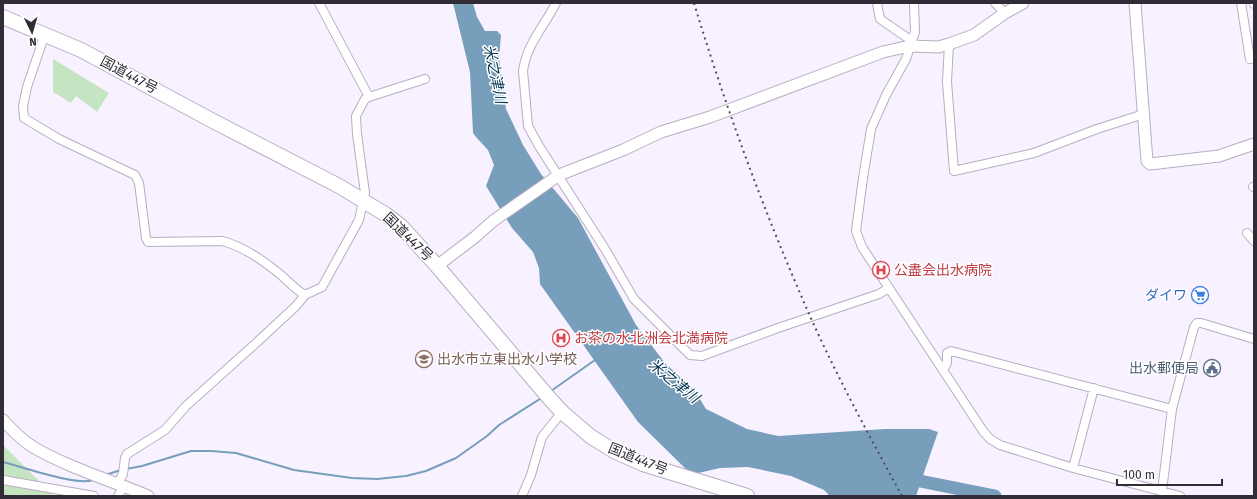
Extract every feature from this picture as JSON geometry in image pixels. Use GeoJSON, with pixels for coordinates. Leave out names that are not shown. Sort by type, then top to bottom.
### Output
{"type":"FeatureCollection","features":[{"type":"Feature","properties":{"kind":"highway","name":"国道447号"},"geometry":{"type":"LineString","coordinates":[[3,17],[46,34],[111,66],[363,200],[385,214],[401,226],[437,266],[546,395],[562,412],[590,436],[614,451],[643,464],[739,495]]}},
{"type":"Feature","properties":{"kind":"street"},"geometry":{"type":"LineString","coordinates":[[319,3],[369,97]]}},
{"type":"Feature","properties":{"kind":"street"},"geometry":{"type":"LineString","coordinates":[[556,3],[535,36],[528,51],[523,71],[528,126],[605,249],[634,299],[690,355],[702,356],[778,328],[879,294],[889,288]]}},
{"type":"Feature","properties":{"kind":"street"},"geometry":{"type":"LineString","coordinates":[[877,3],[880,19],[911,43]]}},
{"type":"Feature","properties":{"kind":"street"},"geometry":{"type":"LineString","coordinates":[[914,3],[915,32],[906,59],[886,95],[871,129],[856,231],[862,247],[983,431],[990,439],[1006,446],[1073,468],[1180,496]]}},
{"type":"Feature","properties":{"kind":"street"},"geometry":{"type":"LineString","coordinates":[[996,3],[1005,12]]}},
{"type":"Feature","properties":{"kind":"street"},"geometry":{"type":"LineString","coordinates":[[437,266],[476,237],[492,222],[559,175],[623,150],[661,132],[710,117],[883,52],[911,43],[938,47],[974,35],[1005,12],[1023,3]]}},
{"type":"Feature","properties":{"kind":"street"},"geometry":{"type":"LineString","coordinates":[[1135,3],[1147,161],[1150,164],[1219,156],[1254,144]]}},
{"type":"Feature","properties":{"kind":"street"},"geometry":{"type":"LineString","coordinates":[[1241,3],[1250,59]]}},
{"type":"Feature","properties":{"kind":"street"},"geometry":{"type":"LineString","coordinates":[[46,34],[27,87],[23,106],[24,118],[59,139],[135,175],[139,183],[146,238],[148,242],[222,241],[232,243],[254,255],[305,295]]}},
{"type":"Feature","properties":{"kind":"street"},"geometry":{"type":"LineString","coordinates":[[949,44],[947,82],[954,171],[1034,153],[1097,129],[1144,114]]}},
{"type":"Feature","properties":{"kind":"street"},"geometry":{"type":"LineString","coordinates":[[118,496],[118,481],[124,465],[126,454],[165,430],[186,406],[296,306],[305,295],[322,287],[359,220],[365,193],[356,116],[365,99],[425,79]]}},
{"type":"Feature","properties":{"kind":"street"},"geometry":{"type":"LineString","coordinates":[[1247,233],[1254,241]]}},
{"type":"Feature","properties":{"kind":"street"},"geometry":{"type":"LineString","coordinates":[[1162,491],[1172,409],[1194,327],[1197,323],[1254,339]]}},
{"type":"Feature","properties":{"kind":"street"},"geometry":{"type":"LineString","coordinates":[[943,370],[947,362],[946,353],[951,351],[1172,409]]}},
{"type":"Feature","properties":{"kind":"street"},"geometry":{"type":"LineString","coordinates":[[1073,468],[1094,388]]}},
{"type":"Feature","properties":{"kind":"street"},"geometry":{"type":"LineString","coordinates":[[522,496],[531,475],[542,437],[562,412]]}},
{"type":"Feature","properties":{"kind":"street"},"geometry":{"type":"LineString","coordinates":[[3,420],[19,436],[32,446],[82,469],[118,481],[148,496]]}},
{"type":"Feature","properties":{"kind":"street"},"geometry":{"type":"LineString","coordinates":[[3,480],[94,496]]}},
{"type":"Feature","properties":{"kind":"green space"},"geometry":{"type":"Polygon","coordinates":[[[53,59],[109,93],[97,112],[76,96],[71,103],[53,92],[53,59]]]}},
{"type":"Feature","properties":{"kind":"green space"},"geometry":{"type":"Polygon","coordinates":[[[3,445],[54,496],[3,496],[3,445]]]}},
{"type":"Feature","properties":{"kind":"water"},"geometry":{"type":"Polygon","coordinates":[[[453,3],[473,3],[477,17],[485,31],[497,31],[501,35],[499,59],[506,109],[523,145],[541,174],[578,218],[636,325],[665,363],[695,391],[706,409],[747,429],[778,436],[885,429],[929,429],[938,432],[916,496],[828,496],[824,490],[791,476],[748,467],[720,468],[694,474],[689,472],[638,422],[540,284],[539,268],[533,252],[512,228],[486,186],[494,165],[488,150],[473,133],[470,72],[453,3]]]}},
{"type":"Feature","properties":{"kind":"waterway"},"geometry":{"type":"LineString","coordinates":[[551,391],[595,360]]}},
{"type":"Feature","properties":{"kind":"waterway"},"geometry":{"type":"LineString","coordinates":[[126,469],[142,466],[191,451],[211,451],[236,453],[294,470],[352,478],[377,479],[406,476],[426,471],[456,458],[487,436],[499,425],[543,397]]}},
{"type":"Feature","properties":{"kind":"waterway"},"geometry":{"type":"LineString","coordinates":[[3,462],[63,478],[85,481],[93,480]]}},
{"type":"Feature","properties":{"kind":"waterway"},"geometry":{"type":"LineString","coordinates":[[105,475],[121,470]]}},
{"type":"Feature","properties":{"kind":"waterway","name":"米之津川"},"geometry":{"type":"LineString","coordinates":[[905,478],[995,496]]}},
{"type":"Feature","properties":{"kind":"railway"},"geometry":{"type":"LineString","coordinates":[[694,3],[717,77],[770,222],[811,319],[862,421],[902,496]]}},
{"type":"Feature","properties":{"kind":"place","name":"公盡会出水病院"},"geometry":{"type":"Point","coordinates":[881,270]}},
{"type":"Feature","properties":{"kind":"place","name":"ダイワ"},"geometry":{"type":"Point","coordinates":[1200,295]}},
{"type":"Feature","properties":{"kind":"place","name":"お茶の水北洲会北満病院"},"geometry":{"type":"Point","coordinates":[561,338]}},
{"type":"Feature","properties":{"kind":"place","name":"出水市立東出水小学校"},"geometry":{"type":"Point","coordinates":[424,359]}},
{"type":"Feature","properties":{"kind":"place","name":"出水郵便局"},"geometry":{"type":"Point","coordinates":[1212,368]}}]}
